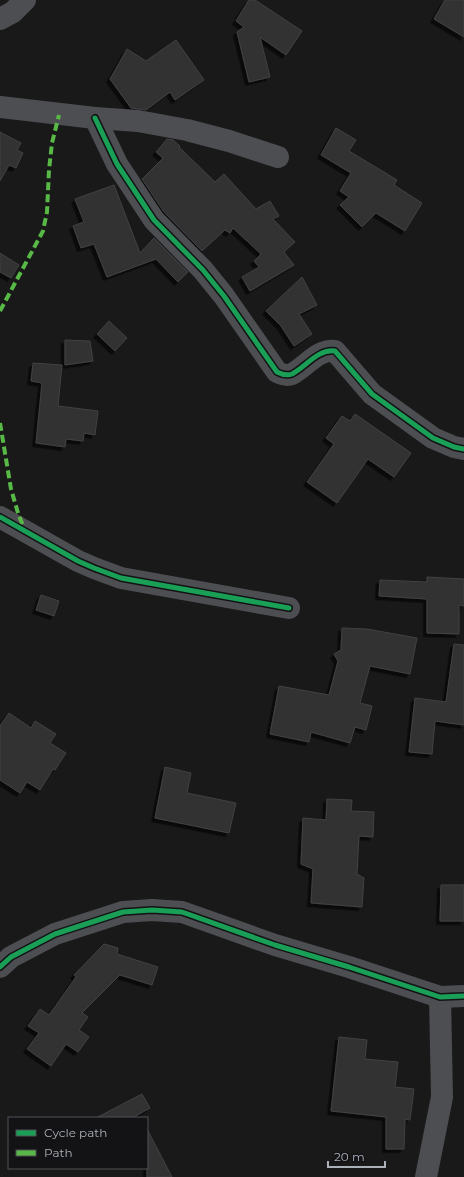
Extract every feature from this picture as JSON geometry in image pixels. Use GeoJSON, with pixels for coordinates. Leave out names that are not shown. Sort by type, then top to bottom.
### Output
{"type":"FeatureCollection","features":[{"type":"Feature","properties":{"kind":"street"},"geometry":{"type":"LineString","coordinates":[[0,19],[12,12],[25,0]]}},
{"type":"Feature","properties":{"kind":"street"},"geometry":{"type":"LineString","coordinates":[[0,108],[138,121],[187,130],[229,141],[278,157]]}},
{"type":"Feature","properties":{"kind":"street"},"geometry":{"type":"LineString","coordinates":[[95,118],[116,164],[154,220],[203,270],[224,296],[277,372],[283,375],[291,374],[314,357],[326,351],[335,351],[372,394],[433,438],[454,447],[464,449]]}},
{"type":"Feature","properties":{"kind":"street"},"geometry":{"type":"LineString","coordinates":[[0,516],[78,561],[121,578],[289,608]]}},
{"type":"Feature","properties":{"kind":"street"},"geometry":{"type":"LineString","coordinates":[[0,967],[11,957],[55,934],[122,912],[152,910],[182,912],[275,945],[349,967],[440,997],[464,996]]}},
{"type":"Feature","properties":{"kind":"street"},"geometry":{"type":"LineString","coordinates":[[426,1177],[442,1097],[440,997]]}},
{"type":"Feature","properties":{"kind":"building"},"geometry":{"type":"Polygon","coordinates":[[[249,0],[255,0],[302,31],[286,55],[260,37],[270,77],[249,82],[237,32],[244,27],[236,21],[249,0]]]}},
{"type":"Feature","properties":{"kind":"building"},"geometry":{"type":"Polygon","coordinates":[[[445,0],[464,0],[464,37],[434,19],[445,0]]]}},
{"type":"Feature","properties":{"kind":"building"},"geometry":{"type":"Polygon","coordinates":[[[176,40],[204,80],[175,100],[170,92],[146,110],[131,108],[110,79],[127,49],[146,61],[176,40]]]}},
{"type":"Feature","properties":{"kind":"building"},"geometry":{"type":"Polygon","coordinates":[[[336,128],[356,140],[349,151],[397,180],[394,185],[422,203],[405,231],[376,213],[362,227],[340,205],[349,197],[340,191],[351,173],[321,155],[336,128]]]}},
{"type":"Feature","properties":{"kind":"building"},"geometry":{"type":"Polygon","coordinates":[[[0,132],[21,143],[17,150],[23,153],[16,168],[9,165],[0,181],[0,132]]]}},
{"type":"Feature","properties":{"kind":"building"},"geometry":{"type":"Polygon","coordinates":[[[167,139],[173,140],[180,146],[179,147],[215,182],[224,174],[256,209],[270,201],[279,216],[273,219],[295,242],[284,252],[294,265],[250,291],[242,277],[259,267],[254,261],[261,254],[233,228],[230,233],[225,230],[202,251],[164,212],[142,179],[163,158],[156,152],[167,139]]]}},
{"type":"Feature","properties":{"kind":"building"},"geometry":{"type":"Polygon","coordinates":[[[114,185],[140,253],[154,238],[188,272],[178,282],[156,259],[107,277],[94,244],[81,248],[73,226],[84,222],[75,199],[114,185]]]}},
{"type":"Feature","properties":{"kind":"building"},"geometry":{"type":"Polygon","coordinates":[[[0,253],[19,265],[11,278],[0,272],[0,253]]]}},
{"type":"Feature","properties":{"kind":"building"},"geometry":{"type":"Polygon","coordinates":[[[302,277],[317,305],[299,314],[312,334],[294,346],[281,326],[266,311],[302,277]]]}},
{"type":"Feature","properties":{"kind":"building"},"geometry":{"type":"Polygon","coordinates":[[[109,321],[127,338],[115,351],[97,334],[109,321]]]}},
{"type":"Feature","properties":{"kind":"building"},"geometry":{"type":"Polygon","coordinates":[[[65,340],[90,341],[93,361],[65,365],[65,340]]]}},
{"type":"Feature","properties":{"kind":"building"},"geometry":{"type":"Polygon","coordinates":[[[33,363],[62,365],[58,406],[98,411],[95,435],[84,433],[83,441],[66,439],[65,447],[36,443],[42,383],[31,381],[33,363]]]}},
{"type":"Feature","properties":{"kind":"building"},"geometry":{"type":"Polygon","coordinates":[[[355,414],[411,453],[394,477],[368,459],[337,503],[307,482],[334,444],[326,438],[342,416],[350,421],[355,414]]]}},
{"type":"Feature","properties":{"kind":"building"},"geometry":{"type":"Polygon","coordinates":[[[427,577],[464,579],[464,606],[459,605],[459,634],[427,633],[427,599],[379,596],[380,580],[427,582],[427,577]]]}},
{"type":"Feature","properties":{"kind":"building"},"geometry":{"type":"Polygon","coordinates":[[[41,595],[59,601],[54,616],[36,610],[41,595]]]}},
{"type":"Feature","properties":{"kind":"building"},"geometry":{"type":"Polygon","coordinates":[[[342,628],[367,629],[417,638],[410,674],[370,666],[360,703],[372,706],[366,730],[355,727],[350,743],[311,732],[309,742],[270,734],[279,686],[329,695],[338,661],[334,654],[341,650],[342,628]]]}},
{"type":"Feature","properties":{"kind":"building"},"geometry":{"type":"Polygon","coordinates":[[[454,644],[464,645],[464,725],[435,721],[432,754],[409,752],[415,698],[446,702],[454,644]]]}},
{"type":"Feature","properties":{"kind":"building"},"geometry":{"type":"Polygon","coordinates":[[[9,713],[31,728],[35,721],[56,734],[50,743],[66,753],[55,770],[53,769],[40,790],[27,782],[20,793],[0,780],[0,726],[9,713]]]}},
{"type":"Feature","properties":{"kind":"building"},"geometry":{"type":"Polygon","coordinates":[[[165,767],[191,773],[187,793],[236,803],[229,833],[155,818],[165,767]]]}},
{"type":"Feature","properties":{"kind":"building"},"geometry":{"type":"Polygon","coordinates":[[[327,799],[352,800],[351,811],[374,812],[373,837],[359,836],[357,874],[364,878],[362,907],[311,903],[313,869],[301,864],[303,818],[326,820],[327,799]]]}},
{"type":"Feature","properties":{"kind":"building"},"geometry":{"type":"Polygon","coordinates":[[[441,885],[464,885],[464,921],[440,921],[441,885]]]}},
{"type":"Feature","properties":{"kind":"building"},"geometry":{"type":"Polygon","coordinates":[[[104,944],[118,948],[117,954],[158,967],[152,985],[120,975],[82,1013],[88,1017],[79,1030],[89,1037],[78,1052],[66,1044],[51,1066],[27,1049],[39,1033],[28,1026],[40,1009],[49,1015],[76,977],[74,975],[104,944]]]}},
{"type":"Feature","properties":{"kind":"building"},"geometry":{"type":"Polygon","coordinates":[[[339,1037],[367,1040],[365,1059],[398,1062],[395,1087],[414,1089],[410,1120],[405,1119],[404,1149],[386,1149],[386,1117],[331,1111],[339,1037]]]}},
{"type":"Feature","properties":{"kind":"building"},"geometry":{"type":"Polygon","coordinates":[[[142,1094],[150,1108],[134,1117],[98,1117],[142,1094]]]}},
{"type":"Feature","properties":{"kind":"building"},"geometry":{"type":"Polygon","coordinates":[[[148,1131],[172,1177],[147,1177],[148,1169],[148,1131]]]}},
{"type":"Feature","properties":{"kind":"marked path"},"geometry":{"type":"LineString","coordinates":[[0,311],[43,231],[47,212],[52,143],[59,115]]}},
{"type":"Feature","properties":{"kind":"marked path"},"geometry":{"type":"LineString","coordinates":[[0,423],[11,489],[25,531]]}},
{"type":"Feature","properties":{"kind":"cycle path"},"geometry":{"type":"LineString","coordinates":[[95,118],[117,164],[154,220],[203,270],[224,296],[277,372],[290,375],[317,356],[329,351],[335,351],[372,394],[433,438],[454,447],[464,449]]}},
{"type":"Feature","properties":{"kind":"cycle path"},"geometry":{"type":"LineString","coordinates":[[0,517],[78,561],[121,578],[289,608]]}},
{"type":"Feature","properties":{"kind":"cycle path"},"geometry":{"type":"LineString","coordinates":[[0,967],[11,957],[55,934],[123,912],[152,910],[182,912],[275,945],[349,967],[440,997],[464,996]]}}]}
